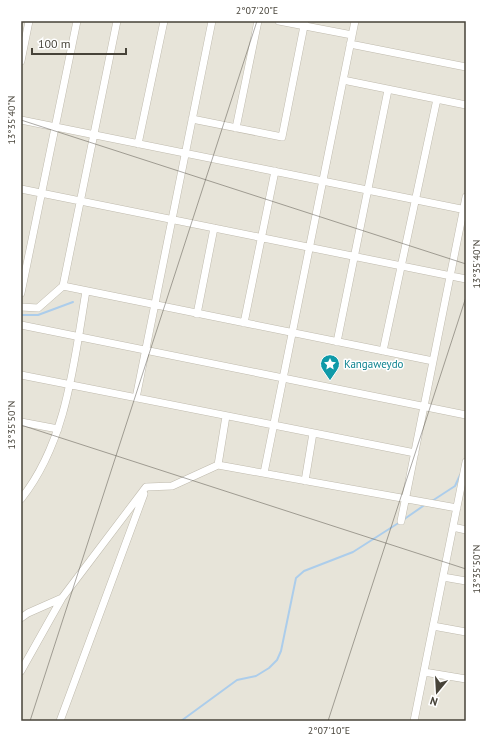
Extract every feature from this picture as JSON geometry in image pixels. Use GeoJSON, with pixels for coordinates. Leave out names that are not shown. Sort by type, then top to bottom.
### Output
{"type":"FeatureCollection","features":[{"type":"Feature","properties":{"kind":"street"},"geometry":{"type":"LineString","coordinates":[[21,61],[29,21]]}},
{"type":"Feature","properties":{"kind":"street"},"geometry":{"type":"LineString","coordinates":[[21,293],[77,21]]}},
{"type":"Feature","properties":{"kind":"street"},"geometry":{"type":"LineString","coordinates":[[21,307],[38,308],[63,286],[116,21]]}},
{"type":"Feature","properties":{"kind":"street"},"geometry":{"type":"LineString","coordinates":[[138,144],[164,21]]}},
{"type":"Feature","properties":{"kind":"street"},"geometry":{"type":"LineString","coordinates":[[136,398],[212,21]]}},
{"type":"Feature","properties":{"kind":"street"},"geometry":{"type":"LineString","coordinates":[[236,128],[258,21]]}},
{"type":"Feature","properties":{"kind":"street"},"geometry":{"type":"LineString","coordinates":[[279,21],[305,23],[352,35]]}},
{"type":"Feature","properties":{"kind":"street"},"geometry":{"type":"LineString","coordinates":[[264,473],[355,21]]}},
{"type":"Feature","properties":{"kind":"street"},"geometry":{"type":"LineString","coordinates":[[192,119],[282,137],[305,23]]}},
{"type":"Feature","properties":{"kind":"street"},"geometry":{"type":"LineString","coordinates":[[350,44],[466,67]]}},
{"type":"Feature","properties":{"kind":"street"},"geometry":{"type":"LineString","coordinates":[[343,80],[466,105]]}},
{"type":"Feature","properties":{"kind":"street"},"geometry":{"type":"LineString","coordinates":[[337,342],[388,90]]}},
{"type":"Feature","properties":{"kind":"street"},"geometry":{"type":"LineString","coordinates":[[384,351],[437,100]]}},
{"type":"Feature","properties":{"kind":"street"},"geometry":{"type":"LineString","coordinates":[[21,120],[465,210]]}},
{"type":"Feature","properties":{"kind":"street"},"geometry":{"type":"LineString","coordinates":[[244,323],[275,171]]}},
{"type":"Feature","properties":{"kind":"street"},"geometry":{"type":"LineString","coordinates":[[21,189],[466,279]]}},
{"type":"Feature","properties":{"kind":"street"},"geometry":{"type":"LineString","coordinates":[[401,521],[450,276],[465,210],[466,197]]}},
{"type":"Feature","properties":{"kind":"street"},"geometry":{"type":"LineString","coordinates":[[197,314],[214,228]]}},
{"type":"Feature","properties":{"kind":"street"},"geometry":{"type":"LineString","coordinates":[[63,286],[433,361]]}},
{"type":"Feature","properties":{"kind":"street"},"geometry":{"type":"LineString","coordinates":[[21,499],[46,459],[58,429],[70,384],[86,291]]}},
{"type":"Feature","properties":{"kind":"street"},"geometry":{"type":"LineString","coordinates":[[21,325],[466,415]]}},
{"type":"Feature","properties":{"kind":"street"},"geometry":{"type":"LineString","coordinates":[[21,375],[414,453]]}},
{"type":"Feature","properties":{"kind":"street"},"geometry":{"type":"LineString","coordinates":[[218,465],[226,416]]}},
{"type":"Feature","properties":{"kind":"street"},"geometry":{"type":"LineString","coordinates":[[21,422],[58,429]]}},
{"type":"Feature","properties":{"kind":"street"},"geometry":{"type":"LineString","coordinates":[[305,481],[314,433]]}},
{"type":"Feature","properties":{"kind":"street"},"geometry":{"type":"LineString","coordinates":[[414,721],[466,462]]}},
{"type":"Feature","properties":{"kind":"street"},"geometry":{"type":"LineString","coordinates":[[146,487],[172,486],[218,465],[457,508]]}},
{"type":"Feature","properties":{"kind":"street"},"geometry":{"type":"LineString","coordinates":[[21,671],[62,598],[146,487]]}},
{"type":"Feature","properties":{"kind":"street"},"geometry":{"type":"LineString","coordinates":[[60,721],[146,487]]}},
{"type":"Feature","properties":{"kind":"street"},"geometry":{"type":"LineString","coordinates":[[453,527],[466,530]]}},
{"type":"Feature","properties":{"kind":"street"},"geometry":{"type":"LineString","coordinates":[[443,577],[466,581]]}},
{"type":"Feature","properties":{"kind":"street"},"geometry":{"type":"LineString","coordinates":[[21,618],[28,613],[62,598]]}},
{"type":"Feature","properties":{"kind":"street"},"geometry":{"type":"LineString","coordinates":[[433,626],[466,632]]}},
{"type":"Feature","properties":{"kind":"street"},"geometry":{"type":"LineString","coordinates":[[424,672],[466,679]]}},
{"type":"Feature","properties":{"kind":"shaded area"},"geometry":{"type":"Polygon","coordinates":[[[21,21],[466,21],[466,721],[28,721],[21,719],[21,21]]]}},
{"type":"Feature","properties":{"kind":"waterway"},"geometry":{"type":"LineString","coordinates":[[21,315],[38,315],[73,302]]}},
{"type":"Feature","properties":{"kind":"waterway"},"geometry":{"type":"LineString","coordinates":[[432,501],[455,486],[460,475]]}},
{"type":"Feature","properties":{"kind":"waterway"},"geometry":{"type":"LineString","coordinates":[[403,520],[426,504]]}},
{"type":"Feature","properties":{"kind":"waterway"},"geometry":{"type":"LineString","coordinates":[[181,721],[237,680],[256,676],[269,668],[277,660],[281,651],[296,578],[304,571],[353,552],[400,522]]}},
{"type":"Feature","properties":{"kind":"place","name":"Kangaweydo"},"geometry":{"type":"Point","coordinates":[330,381]}}]}
